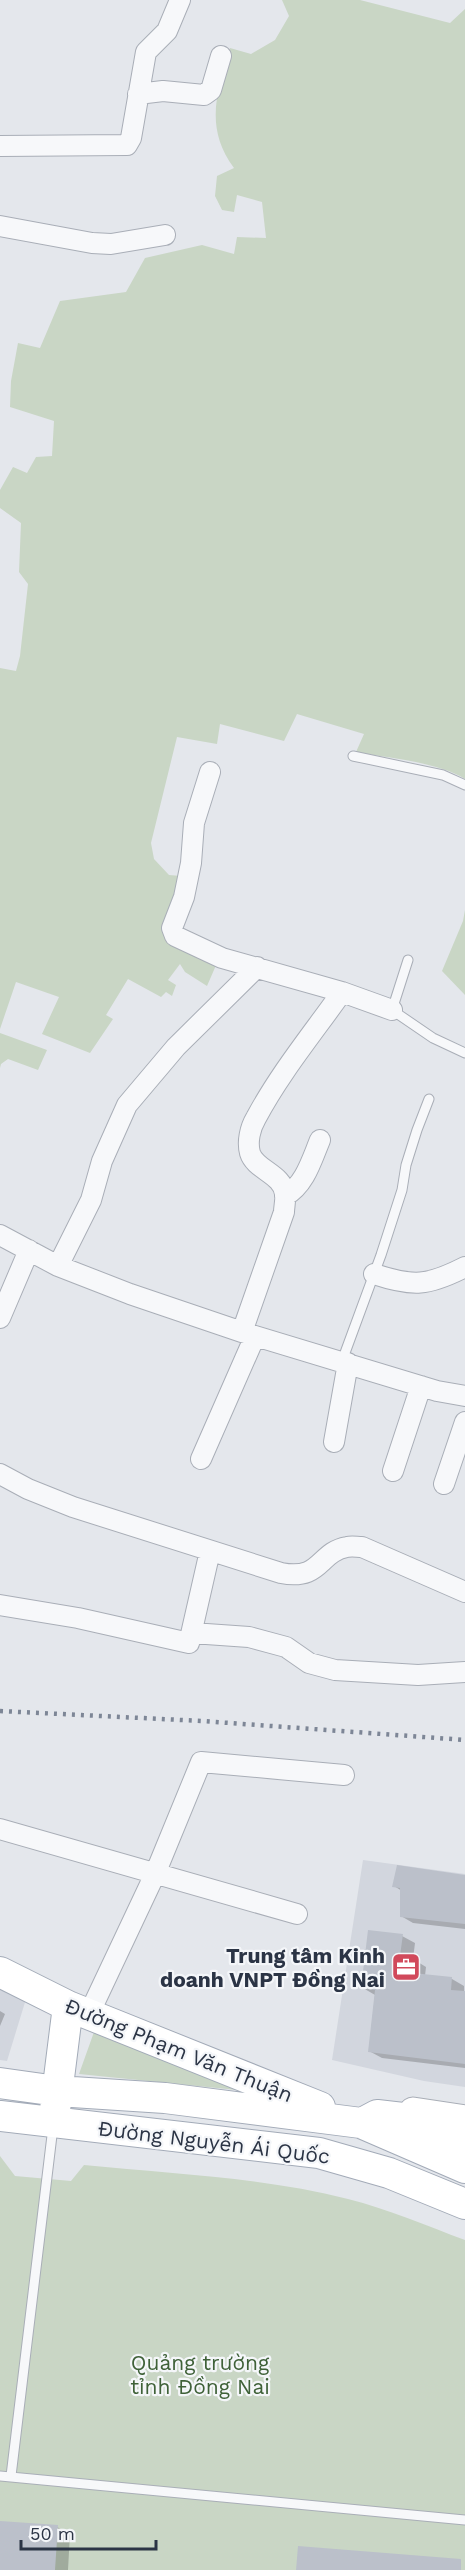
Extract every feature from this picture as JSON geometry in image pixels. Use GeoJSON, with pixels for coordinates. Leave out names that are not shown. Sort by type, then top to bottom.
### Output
{"type":"FeatureCollection","features":[{"type":"Feature","properties":{"kind":"main road","name":"Đường Phạm Văn Thuận"},"geometry":{"type":"LineString","coordinates":[[0,1972],[78,2010],[369,2119]]}},
{"type":"Feature","properties":{"kind":"main road"},"geometry":{"type":"LineString","coordinates":[[39,2111],[78,2010]]}},
{"type":"Feature","properties":{"kind":"main road","name":"Đường Nguyễn Ái Quốc"},"geometry":{"type":"LineString","coordinates":[[0,2083],[39,2111],[319,2153],[389,2173],[465,2205]]}},
{"type":"Feature","properties":{"kind":"main road","name":"Đường Nguyễn Ái Quốc"},"geometry":{"type":"LineString","coordinates":[[39,2111],[87,2093],[165,2098],[422,2123],[465,2137]]}},
{"type":"Feature","properties":{"kind":"main road"},"geometry":{"type":"LineString","coordinates":[[369,2119],[406,2110],[465,2119]]}},
{"type":"Feature","properties":{"kind":"main road","name":"Đường Nguyễn Ái Quốc"},"geometry":{"type":"LineString","coordinates":[[369,2119],[465,2168]]}},
{"type":"Feature","properties":{"kind":"street"},"geometry":{"type":"LineString","coordinates":[[0,146],[127,145],[131,138],[146,52],[167,31],[180,0]]}},
{"type":"Feature","properties":{"kind":"street"},"geometry":{"type":"LineString","coordinates":[[138,94],[163,91],[204,95],[211,90],[221,56]]}},
{"type":"Feature","properties":{"kind":"street"},"geometry":{"type":"LineString","coordinates":[[0,226],[92,243],[111,244],[165,235]]}},
{"type":"Feature","properties":{"kind":"street"},"geometry":{"type":"LineString","coordinates":[[210,772],[194,824],[191,862],[184,897],[172,928],[175,936],[222,958],[342,992],[392,1010]]}},
{"type":"Feature","properties":{"kind":"street"},"geometry":{"type":"LineString","coordinates":[[58,1266],[91,1200],[102,1161],[127,1105],[176,1047],[257,967]]}},
{"type":"Feature","properties":{"kind":"street"},"geometry":{"type":"LineString","coordinates":[[201,1459],[249,1334],[284,1212],[285,1196],[278,1180],[251,1157],[250,1131],[255,1119],[284,1074],[342,992]]}},
{"type":"Feature","properties":{"kind":"street"},"geometry":{"type":"LineString","coordinates":[[285,1196],[292,1192],[301,1181],[320,1140]]}},
{"type":"Feature","properties":{"kind":"street"},"geometry":{"type":"LineString","coordinates":[[0,1235],[58,1266],[130,1294],[249,1334],[421,1386],[465,1396]]}},
{"type":"Feature","properties":{"kind":"street"},"geometry":{"type":"LineString","coordinates":[[0,1318],[29,1251]]}},
{"type":"Feature","properties":{"kind":"street"},"geometry":{"type":"LineString","coordinates":[[374,1274],[402,1283],[416,1284],[431,1281],[465,1267]]}},
{"type":"Feature","properties":{"kind":"street"},"geometry":{"type":"LineString","coordinates":[[334,1442],[345,1362]]}},
{"type":"Feature","properties":{"kind":"street"},"geometry":{"type":"LineString","coordinates":[[393,1471],[421,1386]]}},
{"type":"Feature","properties":{"kind":"street"},"geometry":{"type":"LineString","coordinates":[[444,1484],[465,1422]]}},
{"type":"Feature","properties":{"kind":"street"},"geometry":{"type":"LineString","coordinates":[[0,1474],[28,1489],[73,1507],[281,1573],[299,1575],[312,1571],[338,1551],[346,1547],[362,1546],[465,1592]]}},
{"type":"Feature","properties":{"kind":"street"},"geometry":{"type":"LineString","coordinates":[[0,1605],[78,1618],[189,1643],[210,1551]]}},
{"type":"Feature","properties":{"kind":"street"},"geometry":{"type":"LineString","coordinates":[[192,1634],[249,1637],[286,1647],[309,1663],[335,1670],[418,1675],[465,1672]]}},
{"type":"Feature","properties":{"kind":"street"},"geometry":{"type":"LineString","coordinates":[[78,2010],[154,1874],[201,1762],[344,1775]]}},
{"type":"Feature","properties":{"kind":"street"},"geometry":{"type":"LineString","coordinates":[[0,1829],[297,1914]]}},
{"type":"Feature","properties":{"kind":"lane"},"geometry":{"type":"LineString","coordinates":[[353,756],[443,775],[465,785]]}},
{"type":"Feature","properties":{"kind":"lane"},"geometry":{"type":"LineString","coordinates":[[408,960],[392,1010],[433,1038],[465,1053]]}},
{"type":"Feature","properties":{"kind":"lane"},"geometry":{"type":"LineString","coordinates":[[345,1362],[402,1190],[406,1165],[429,1099]]}},
{"type":"Feature","properties":{"kind":"lane"},"geometry":{"type":"LineString","coordinates":[[11,2476],[39,2111]]}},
{"type":"Feature","properties":{"kind":"lane"},"geometry":{"type":"LineString","coordinates":[[0,2475],[465,2520]]}},
{"type":"Feature","properties":{"kind":"shaded area","name":"Trung tâm Kinh doanh VNPT Đồng Nai"},"geometry":{"type":"Polygon","coordinates":[[[363,1860],[465,1874],[465,2087],[424,2081],[332,2060],[363,1860]]]}},
{"type":"Feature","properties":{"kind":"shaded area"},"geometry":{"type":"Polygon","coordinates":[[[0,1988],[26,1999],[7,2061],[0,2060],[0,1988]]]}},
{"type":"Feature","properties":{"kind":"green space"},"geometry":{"type":"Polygon","coordinates":[[[282,0],[360,0],[450,23],[465,9],[465,779],[441,768],[356,752],[364,734],[297,714],[284,741],[220,724],[217,744],[177,737],[151,843],[154,859],[169,875],[181,876],[165,928],[217,963],[207,986],[185,972],[180,964],[168,980],[176,985],[172,996],[166,992],[161,997],[128,979],[106,1015],[113,1019],[90,1053],[42,1034],[59,997],[16,982],[0,1029],[0,668],[16,671],[20,656],[28,584],[19,572],[21,523],[0,508],[0,490],[13,467],[27,473],[36,457],[52,456],[54,421],[10,407],[11,381],[18,343],[40,348],[60,301],[126,292],[145,258],[202,245],[234,254],[237,237],[266,238],[262,202],[237,195],[234,212],[222,210],[215,196],[217,176],[234,168],[219,138],[216,109],[230,48],[251,54],[275,40],[289,16],[282,0]]]}},
{"type":"Feature","properties":{"kind":"green space"},"geometry":{"type":"Polygon","coordinates":[[[465,910],[465,995],[442,971],[463,921],[465,910]]]}},
{"type":"Feature","properties":{"kind":"green space"},"geometry":{"type":"Polygon","coordinates":[[[0,1033],[47,1050],[38,1070],[8,1059],[1,1064],[0,1068],[0,1033]]]}},
{"type":"Feature","properties":{"kind":"green space"},"geometry":{"type":"Polygon","coordinates":[[[94,2032],[237,2090],[79,2074],[94,2032]]]}},
{"type":"Feature","properties":{"kind":"green space","name":"Quảng trường tỉnh Đồng Nai"},"geometry":{"type":"Polygon","coordinates":[[[0,2156],[15,2176],[71,2181],[84,2165],[217,2177],[283,2186],[363,2203],[465,2240],[465,2570],[0,2570],[0,2156]]]}},
{"type":"Feature","properties":{"kind":"building"},"geometry":{"type":"Polygon","coordinates":[[[397,1865],[465,1875],[465,1924],[400,1917],[400,1888],[392,1887],[397,1865]]]}},
{"type":"Feature","properties":{"kind":"building"},"geometry":{"type":"Polygon","coordinates":[[[368,1930],[403,1934],[400,1956],[414,1958],[413,1973],[452,1977],[451,1990],[465,1991],[465,2064],[368,2052],[375,1990],[361,1988],[368,1930]]]}},
{"type":"Feature","properties":{"kind":"building"},"geometry":{"type":"Polygon","coordinates":[[[0,2521],[58,2525],[55,2570],[0,2570],[0,2521]]]}},
{"type":"Feature","properties":{"kind":"building"},"geometry":{"type":"Polygon","coordinates":[[[298,2546],[461,2559],[461,2570],[296,2570],[298,2546]]]}},
{"type":"Feature","properties":{"kind":"railway"},"geometry":{"type":"LineString","coordinates":[[0,1711],[202,1721],[465,1740]]}},
{"type":"Feature","properties":{"kind":"place","name":"Trung tâm Kinh doanh VNPT Đồng Nai"},"geometry":{"type":"Point","coordinates":[406,1967]}}]}
